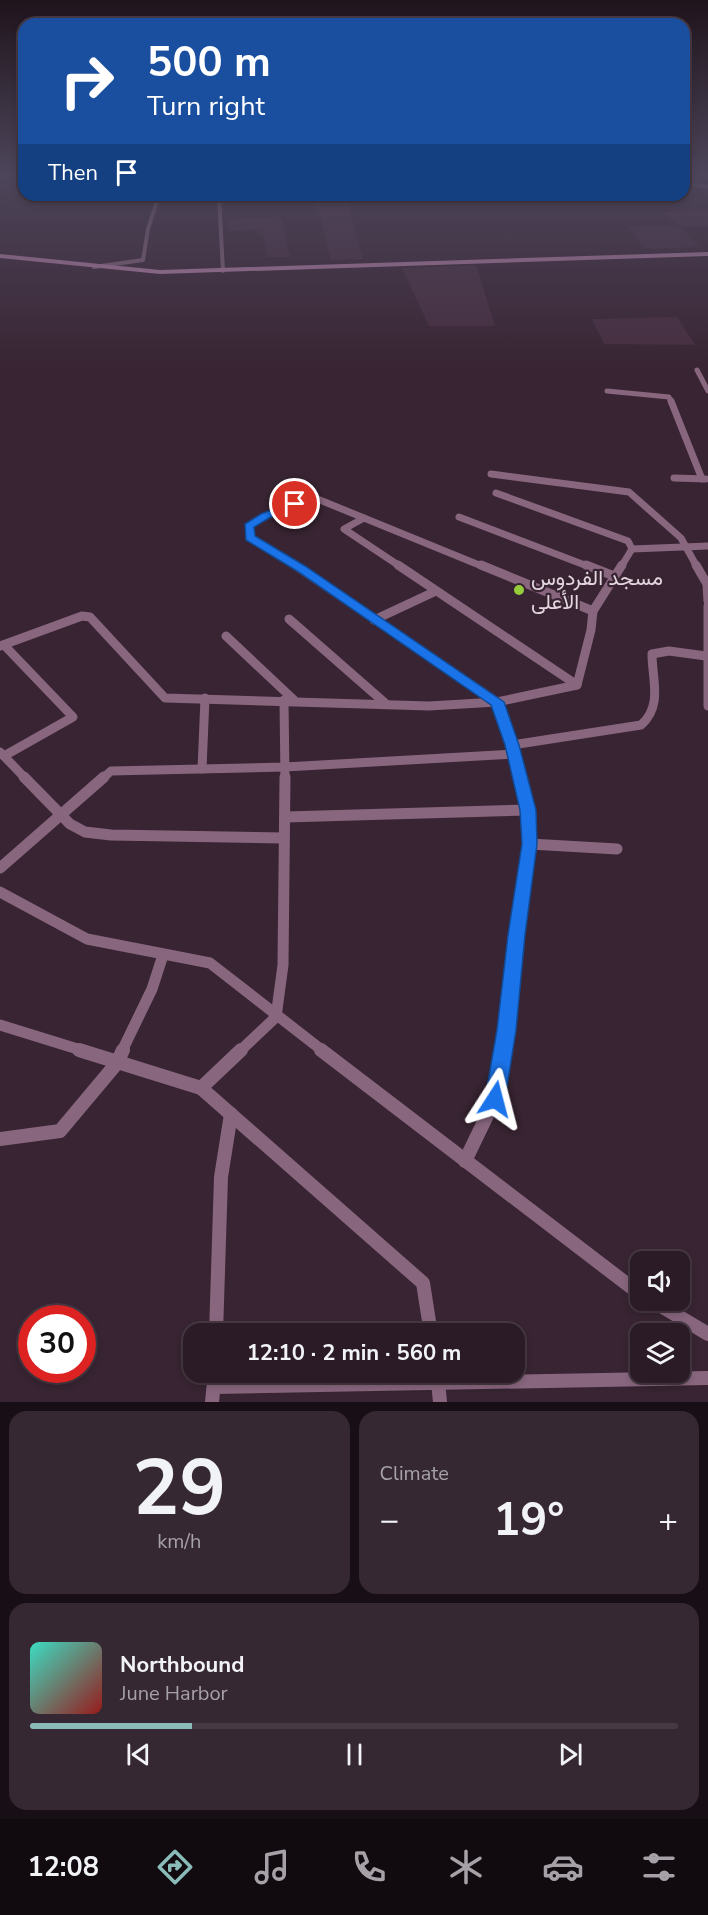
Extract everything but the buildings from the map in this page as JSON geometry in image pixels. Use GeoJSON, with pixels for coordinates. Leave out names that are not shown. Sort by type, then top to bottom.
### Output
{"type":"FeatureCollection","features":[{"type":"Feature","properties":{"kind":"main road"},"geometry":{"type":"LineString","coordinates":[[0,256],[160,272],[708,254]]}},
{"type":"Feature","properties":{"kind":"street"},"geometry":{"type":"LineString","coordinates":[[94,267],[101,264],[134,263],[143,260],[146,240]]}},
{"type":"Feature","properties":{"kind":"street"},"geometry":{"type":"LineString","coordinates":[[221,240],[223,271]]}},
{"type":"Feature","properties":{"kind":"street"},"geometry":{"type":"LineString","coordinates":[[697,370],[708,391]]}},
{"type":"Feature","properties":{"kind":"street"},"geometry":{"type":"LineString","coordinates":[[607,391],[656,394],[669,398],[705,479],[674,478]]}},
{"type":"Feature","properties":{"kind":"street"},"geometry":{"type":"LineString","coordinates":[[491,474],[629,492],[681,538],[707,584],[708,601]]}},
{"type":"Feature","properties":{"kind":"street"},"geometry":{"type":"LineString","coordinates":[[496,493],[628,541],[632,549]]}},
{"type":"Feature","properties":{"kind":"street"},"geometry":{"type":"LineString","coordinates":[[465,1161],[495,1099],[507,1030],[516,935],[530,844],[528,810],[513,749],[497,702],[301,568],[249,538],[249,526],[265,516],[315,498],[593,611]]}},
{"type":"Feature","properties":{"kind":"street"},"geometry":{"type":"LineString","coordinates":[[459,517],[614,576]]}},
{"type":"Feature","properties":{"kind":"street"},"geometry":{"type":"LineString","coordinates":[[364,518],[344,529],[578,685]]}},
{"type":"Feature","properties":{"kind":"street"},"geometry":{"type":"LineString","coordinates":[[632,549],[708,546]]}},
{"type":"Feature","properties":{"kind":"street"},"geometry":{"type":"LineString","coordinates":[[578,685],[591,630],[593,611],[632,549]]}},
{"type":"Feature","properties":{"kind":"street"},"geometry":{"type":"LineString","coordinates":[[374,620],[436,591]]}},
{"type":"Feature","properties":{"kind":"street"},"geometry":{"type":"LineString","coordinates":[[708,606],[706,657],[708,706]]}},
{"type":"Feature","properties":{"kind":"street"},"geometry":{"type":"LineString","coordinates":[[284,838],[85,832],[59,814],[2,754],[73,717],[2,646],[82,616],[90,617],[165,698],[429,706],[497,702],[578,685]]}},
{"type":"Feature","properties":{"kind":"street"},"geometry":{"type":"LineString","coordinates":[[289,619],[385,703]]}},
{"type":"Feature","properties":{"kind":"street"},"geometry":{"type":"LineString","coordinates":[[201,1088],[276,1017],[283,965],[285,767],[289,700],[226,636]]}},
{"type":"Feature","properties":{"kind":"street"},"geometry":{"type":"LineString","coordinates":[[0,868],[59,814],[111,771],[285,767],[513,749],[641,725],[648,721],[654,713],[652,654],[658,651],[669,651],[706,657]]}},
{"type":"Feature","properties":{"kind":"street"},"geometry":{"type":"LineString","coordinates":[[202,769],[205,698]]}},
{"type":"Feature","properties":{"kind":"street"},"geometry":{"type":"LineString","coordinates":[[286,817],[528,810]]}},
{"type":"Feature","properties":{"kind":"street"},"geometry":{"type":"LineString","coordinates":[[530,844],[617,849]]}},
{"type":"Feature","properties":{"kind":"street"},"geometry":{"type":"LineString","coordinates":[[0,892],[87,939],[210,963],[276,1017],[380,1093],[630,1286]]}},
{"type":"Feature","properties":{"kind":"street"},"geometry":{"type":"LineString","coordinates":[[0,1139],[60,1131],[117,1063],[152,989],[163,955]]}},
{"type":"Feature","properties":{"kind":"street"},"geometry":{"type":"LineString","coordinates":[[0,1025],[201,1088],[423,1283],[429,1323]]}},
{"type":"Feature","properties":{"kind":"street"},"geometry":{"type":"LineString","coordinates":[[216,1323],[221,1177],[231,1114]]}},
{"type":"Feature","properties":{"kind":"street"},"geometry":{"type":"LineString","coordinates":[[669,1311],[708,1334]]}},
{"type":"Feature","properties":{"kind":"street"},"geometry":{"type":"LineString","coordinates":[[525,1377],[708,1378]]}},
{"type":"Feature","properties":{"kind":"street"},"geometry":{"type":"LineString","coordinates":[[214,1387],[304,1383]]}},
{"type":"Feature","properties":{"kind":"street"},"geometry":{"type":"LineString","coordinates":[[438,1383],[440,1402]]}},
{"type":"Feature","properties":{"kind":"shaded area"},"geometry":{"type":"Polygon","coordinates":[[[264,240],[286,240],[290,257],[267,257],[264,240]]]}},
{"type":"Feature","properties":{"kind":"shaded area"},"geometry":{"type":"Polygon","coordinates":[[[326,240],[358,240],[363,259],[331,260],[326,240]]]}},
{"type":"Feature","properties":{"kind":"shaded area"},"geometry":{"type":"Polygon","coordinates":[[[639,240],[693,240],[700,247],[652,249],[644,247],[639,240]]]}},
{"type":"Feature","properties":{"kind":"shaded area"},"geometry":{"type":"Polygon","coordinates":[[[476,265],[495,326],[429,326],[402,268],[476,265]]]}},
{"type":"Feature","properties":{"kind":"shaded area"},"geometry":{"type":"Polygon","coordinates":[[[677,317],[695,345],[604,344],[592,319],[677,317]]]}},
{"type":"Feature","properties":{"kind":"place","name":"مسجد الفردوس الأعلى"},"geometry":{"type":"Point","coordinates":[519,590]}},
{"type":"Feature","properties":{"kind":"route"},"geometry":{"type":"LineString","coordinates":[[295,504],[265,516],[249,526],[249,538],[301,568],[497,702],[512,745],[528,810],[530,844],[516,935],[507,1030],[495,1099]]}}]}
